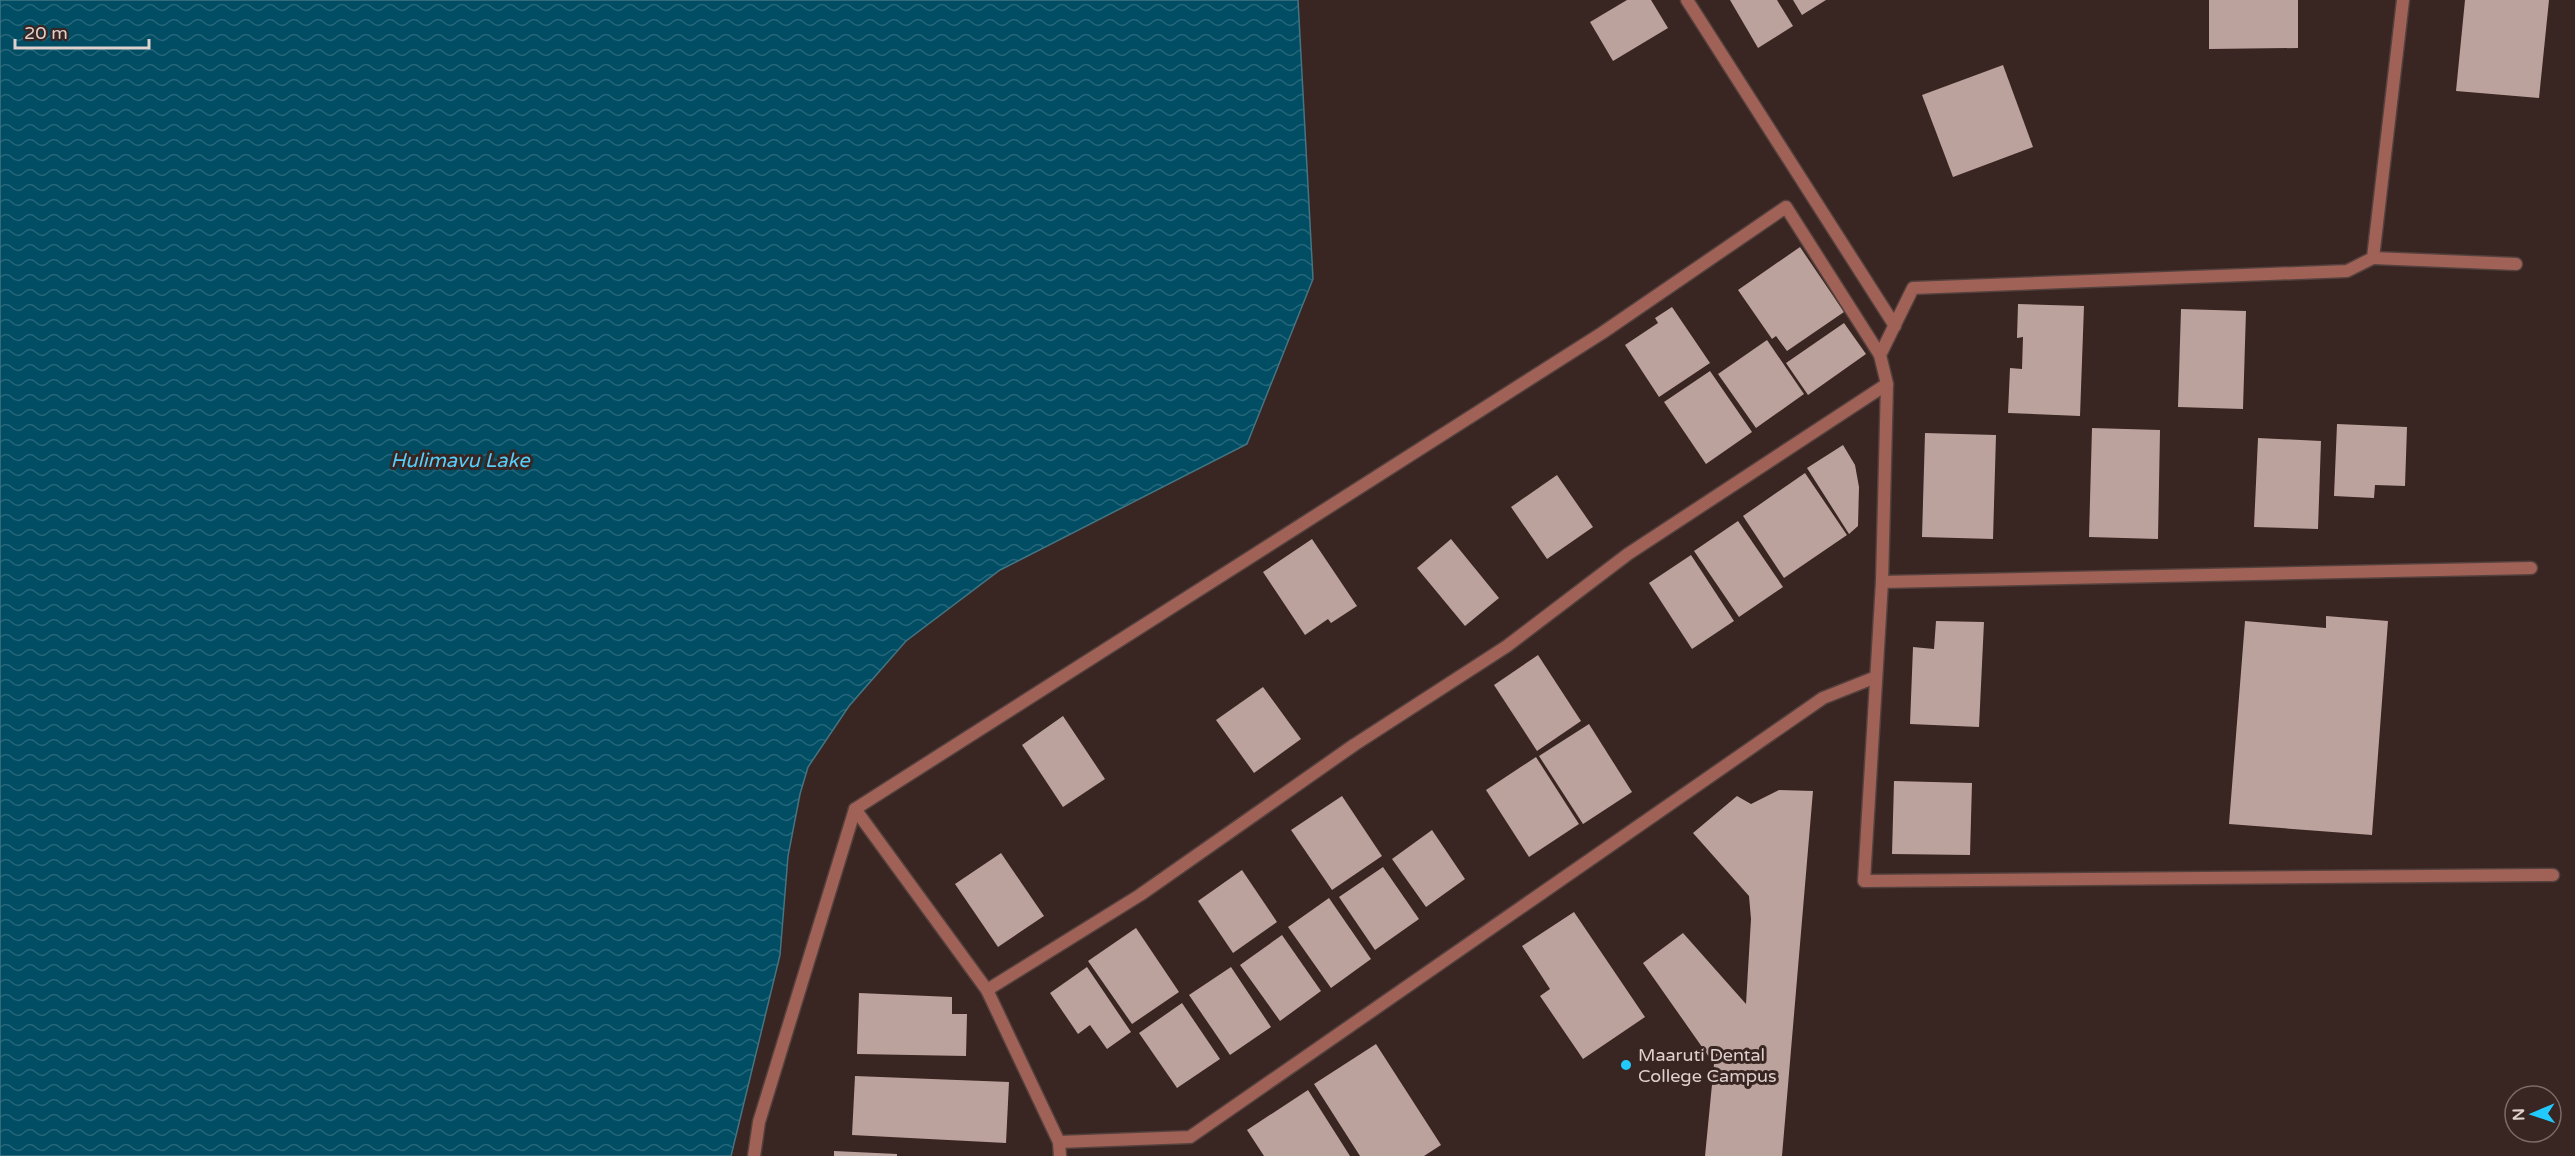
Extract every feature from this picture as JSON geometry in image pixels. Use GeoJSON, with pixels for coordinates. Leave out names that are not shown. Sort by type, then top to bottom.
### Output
{"type":"FeatureCollection","features":[{"type":"Feature","properties":{"kind":"street"},"geometry":{"type":"LineString","coordinates":[[1687,0],[1895,326]]}},
{"type":"Feature","properties":{"kind":"street"},"geometry":{"type":"LineString","coordinates":[[2373,258],[2378,236],[2403,0]]}},
{"type":"Feature","properties":{"kind":"street"},"geometry":{"type":"LineString","coordinates":[[754,1156],[759,1122],[855,809],[1602,333],[1786,207],[1880,355],[1887,384],[1882,582],[1864,881],[2553,875]]}},
{"type":"Feature","properties":{"kind":"street"},"geometry":{"type":"LineString","coordinates":[[1880,355],[1913,288],[2347,271],[2373,258],[2516,264]]}},
{"type":"Feature","properties":{"kind":"street"},"geometry":{"type":"LineString","coordinates":[[987,990],[1140,895],[1354,745],[1507,646],[1628,554],[1887,384]]}},
{"type":"Feature","properties":{"kind":"street"},"geometry":{"type":"LineString","coordinates":[[1882,582],[2531,568]]}},
{"type":"Feature","properties":{"kind":"street"},"geometry":{"type":"LineString","coordinates":[[1059,1142],[1190,1137],[1823,698],[1876,677]]}},
{"type":"Feature","properties":{"kind":"street"},"geometry":{"type":"LineString","coordinates":[[855,809],[987,990],[1059,1142],[1060,1156]]}},
{"type":"Feature","properties":{"kind":"water","name":"Hulimavu Lake"},"geometry":{"type":"Polygon","coordinates":[[[0,0],[1298,0],[1313,279],[1247,444],[1000,570],[906,641],[849,706],[808,767],[800,794],[788,856],[780,955],[731,1156],[0,1156],[0,0]]]}},
{"type":"Feature","properties":{"kind":"building"},"geometry":{"type":"Polygon","coordinates":[[[1627,0],[1651,0],[1668,28],[1613,61],[1590,22],[1627,0]]]}},
{"type":"Feature","properties":{"kind":"building"},"geometry":{"type":"Polygon","coordinates":[[[1730,0],[1777,0],[1793,26],[1758,48],[1730,0]]]}},
{"type":"Feature","properties":{"kind":"building"},"geometry":{"type":"Polygon","coordinates":[[[1793,0],[1826,0],[1802,15],[1793,0]]]}},
{"type":"Feature","properties":{"kind":"building"},"geometry":{"type":"Polygon","coordinates":[[[2209,0],[2298,0],[2298,48],[2209,49],[2209,0]]]}},
{"type":"Feature","properties":{"kind":"building"},"geometry":{"type":"Polygon","coordinates":[[[2465,0],[2549,0],[2539,98],[2456,91],[2465,0]]]}},
{"type":"Feature","properties":{"kind":"building"},"geometry":{"type":"Polygon","coordinates":[[[2003,65],[2033,147],[1953,177],[1922,95],[2003,65]]]}},
{"type":"Feature","properties":{"kind":"building"},"geometry":{"type":"Polygon","coordinates":[[[1800,247],[1844,312],[1787,351],[1776,336],[1772,339],[1738,290],[1800,247]]]}},
{"type":"Feature","properties":{"kind":"building"},"geometry":{"type":"Polygon","coordinates":[[[2018,304],[2084,306],[2080,416],[2008,413],[2010,368],[2022,369],[2023,337],[2017,338],[2018,304]]]}},
{"type":"Feature","properties":{"kind":"building"},"geometry":{"type":"Polygon","coordinates":[[[1672,307],[1710,363],[1659,397],[1625,345],[1658,323],[1655,318],[1672,307]]]}},
{"type":"Feature","properties":{"kind":"building"},"geometry":{"type":"Polygon","coordinates":[[[2181,309],[2246,311],[2243,409],[2178,407],[2181,309]]]}},
{"type":"Feature","properties":{"kind":"building"},"geometry":{"type":"Polygon","coordinates":[[[1844,323],[1866,354],[1808,395],[1786,363],[1844,323]]]}},
{"type":"Feature","properties":{"kind":"building"},"geometry":{"type":"Polygon","coordinates":[[[1767,340],[1804,394],[1756,428],[1718,374],[1767,340]]]}},
{"type":"Feature","properties":{"kind":"building"},"geometry":{"type":"Polygon","coordinates":[[[1710,371],[1752,432],[1706,464],[1664,402],[1710,371]]]}},
{"type":"Feature","properties":{"kind":"building"},"geometry":{"type":"Polygon","coordinates":[[[2337,424],[2407,427],[2405,486],[2375,485],[2374,498],[2334,496],[2337,424]]]}},
{"type":"Feature","properties":{"kind":"building"},"geometry":{"type":"Polygon","coordinates":[[[2092,428],[2160,430],[2158,539],[2089,537],[2092,428]]]}},
{"type":"Feature","properties":{"kind":"building"},"geometry":{"type":"Polygon","coordinates":[[[1925,433],[1996,435],[1993,539],[1922,537],[1925,433]]]}},
{"type":"Feature","properties":{"kind":"building"},"geometry":{"type":"Polygon","coordinates":[[[2258,438],[2321,441],[2318,529],[2254,527],[2258,438]]]}},
{"type":"Feature","properties":{"kind":"building"},"geometry":{"type":"Polygon","coordinates":[[[1843,445],[1855,465],[1859,487],[1858,526],[1849,534],[1807,468],[1843,445]]]}},
{"type":"Feature","properties":{"kind":"building"},"geometry":{"type":"Polygon","coordinates":[[[1805,473],[1847,535],[1784,578],[1743,516],[1805,473]]]}},
{"type":"Feature","properties":{"kind":"building"},"geometry":{"type":"Polygon","coordinates":[[[1557,475],[1593,527],[1547,559],[1511,507],[1557,475]]]}},
{"type":"Feature","properties":{"kind":"building"},"geometry":{"type":"Polygon","coordinates":[[[1738,521],[1783,587],[1739,617],[1694,551],[1738,521]]]}},
{"type":"Feature","properties":{"kind":"building"},"geometry":{"type":"Polygon","coordinates":[[[1312,539],[1357,606],[1331,623],[1328,619],[1305,635],[1263,572],[1312,539]]]}},
{"type":"Feature","properties":{"kind":"building"},"geometry":{"type":"Polygon","coordinates":[[[1451,539],[1499,598],[1465,626],[1417,568],[1451,539]]]}},
{"type":"Feature","properties":{"kind":"building"},"geometry":{"type":"Polygon","coordinates":[[[1691,555],[1734,621],[1692,649],[1649,583],[1691,555]]]}},
{"type":"Feature","properties":{"kind":"building"},"geometry":{"type":"Polygon","coordinates":[[[2326,616],[2388,621],[2372,835],[2229,824],[2245,621],[2326,628],[2326,616]]]}},
{"type":"Feature","properties":{"kind":"building"},"geometry":{"type":"Polygon","coordinates":[[[1936,621],[1984,622],[1979,727],[1910,724],[1913,647],[1934,649],[1936,621]]]}},
{"type":"Feature","properties":{"kind":"building"},"geometry":{"type":"Polygon","coordinates":[[[1538,655],[1581,721],[1537,751],[1494,685],[1538,655]]]}},
{"type":"Feature","properties":{"kind":"building"},"geometry":{"type":"Polygon","coordinates":[[[1263,687],[1301,739],[1254,773],[1216,720],[1263,687]]]}},
{"type":"Feature","properties":{"kind":"building"},"geometry":{"type":"Polygon","coordinates":[[[1063,716],[1105,779],[1063,807],[1022,745],[1063,716]]]}},
{"type":"Feature","properties":{"kind":"building"},"geometry":{"type":"Polygon","coordinates":[[[1589,724],[1632,792],[1583,824],[1539,756],[1589,724]]]}},
{"type":"Feature","properties":{"kind":"building"},"geometry":{"type":"Polygon","coordinates":[[[1536,757],[1579,824],[1529,857],[1486,790],[1536,757]]]}},
{"type":"Feature","properties":{"kind":"building"},"geometry":{"type":"Polygon","coordinates":[[[1894,781],[1972,783],[1970,855],[1892,854],[1894,781]]]}},
{"type":"Feature","properties":{"kind":"building"},"geometry":{"type":"Polygon","coordinates":[[[1779,790],[1813,791],[1782,1156],[1705,1156],[1714,1064],[1643,963],[1683,933],[1746,1004],[1751,919],[1749,896],[1693,833],[1737,796],[1751,804],[1779,790]]]}},
{"type":"Feature","properties":{"kind":"building"},"geometry":{"type":"Polygon","coordinates":[[[1342,796],[1382,856],[1332,890],[1291,830],[1342,796]]]}},
{"type":"Feature","properties":{"kind":"building"},"geometry":{"type":"Polygon","coordinates":[[[1432,830],[1465,879],[1426,907],[1392,859],[1432,830]]]}},
{"type":"Feature","properties":{"kind":"building"},"geometry":{"type":"Polygon","coordinates":[[[1001,853],[1044,916],[998,947],[955,884],[1001,853]]]}},
{"type":"Feature","properties":{"kind":"building"},"geometry":{"type":"Polygon","coordinates":[[[1383,867],[1419,919],[1375,950],[1339,897],[1383,867]]]}},
{"type":"Feature","properties":{"kind":"building"},"geometry":{"type":"Polygon","coordinates":[[[1242,870],[1277,922],[1233,953],[1198,901],[1242,870]]]}},
{"type":"Feature","properties":{"kind":"building"},"geometry":{"type":"Polygon","coordinates":[[[1329,898],[1371,959],[1331,988],[1288,927],[1329,898]]]}},
{"type":"Feature","properties":{"kind":"building"},"geometry":{"type":"Polygon","coordinates":[[[1574,912],[1645,1017],[1583,1059],[1540,996],[1550,989],[1522,946],[1574,912]]]}},
{"type":"Feature","properties":{"kind":"building"},"geometry":{"type":"Polygon","coordinates":[[[1136,928],[1179,992],[1132,1024],[1088,961],[1136,928]]]}},
{"type":"Feature","properties":{"kind":"building"},"geometry":{"type":"Polygon","coordinates":[[[1282,935],[1321,991],[1280,1021],[1240,965],[1282,935]]]}},
{"type":"Feature","properties":{"kind":"building"},"geometry":{"type":"Polygon","coordinates":[[[1087,967],[1131,1032],[1107,1049],[1090,1025],[1078,1034],[1050,993],[1087,967]]]}},
{"type":"Feature","properties":{"kind":"building"},"geometry":{"type":"Polygon","coordinates":[[[1231,967],[1271,1027],[1230,1055],[1189,995],[1231,967]]]}},
{"type":"Feature","properties":{"kind":"building"},"geometry":{"type":"Polygon","coordinates":[[[859,993],[952,997],[952,1014],[967,1014],[966,1056],[857,1054],[859,993]]]}},
{"type":"Feature","properties":{"kind":"building"},"geometry":{"type":"Polygon","coordinates":[[[1182,1003],[1220,1059],[1177,1088],[1139,1033],[1182,1003]]]}},
{"type":"Feature","properties":{"kind":"building"},"geometry":{"type":"Polygon","coordinates":[[[1376,1044],[1441,1145],[1424,1156],[1360,1156],[1314,1084],[1376,1044]]]}},
{"type":"Feature","properties":{"kind":"building"},"geometry":{"type":"Polygon","coordinates":[[[855,1076],[1009,1082],[1006,1143],[852,1135],[855,1076]]]}},
{"type":"Feature","properties":{"kind":"building"},"geometry":{"type":"Polygon","coordinates":[[[1308,1090],[1350,1156],[1264,1156],[1247,1130],[1308,1090]]]}},
{"type":"Feature","properties":{"kind":"building"},"geometry":{"type":"Polygon","coordinates":[[[834,1151],[897,1154],[897,1156],[834,1156],[834,1151]]]}},
{"type":"Feature","properties":{"kind":"place","name":"Maaruti Dental College Campus"},"geometry":{"type":"Point","coordinates":[1626,1065]}}]}
